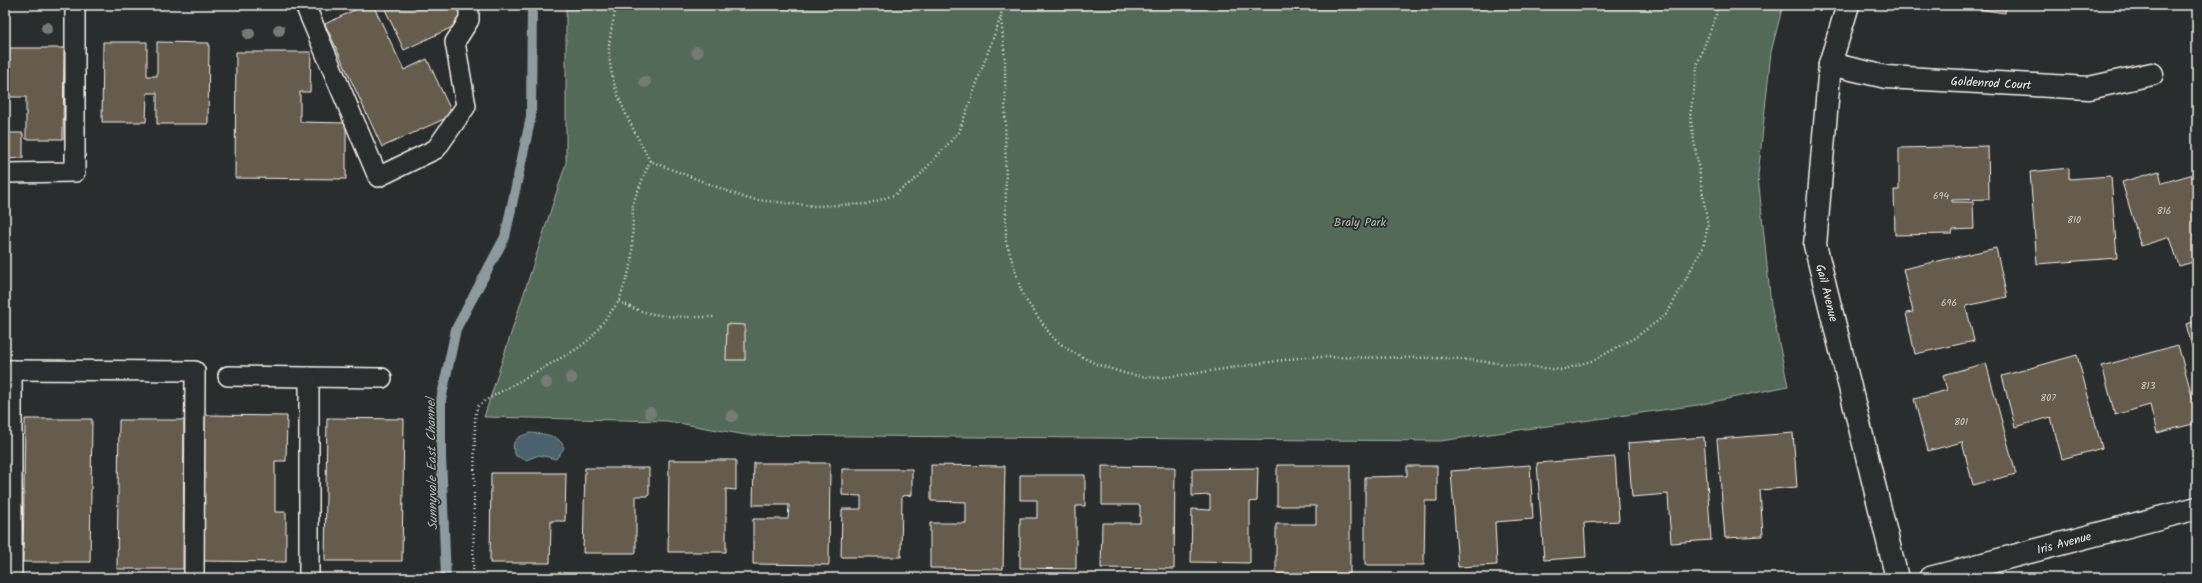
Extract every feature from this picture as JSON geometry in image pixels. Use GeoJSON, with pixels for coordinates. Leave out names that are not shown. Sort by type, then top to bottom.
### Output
{"type":"FeatureCollection","features":[{"type":"Feature","properties":{"kind":"street","name":"Gail Avenue"},"geometry":{"type":"LineString","coordinates":[[1848,5],[1830,64],[1815,245],[1897,578]]}},
{"type":"Feature","properties":{"kind":"street","name":"Goldenrod Court"},"geometry":{"type":"LineString","coordinates":[[1830,64],[1886,77],[2089,88],[2152,74]]}},
{"type":"Feature","properties":{"kind":"street","name":"Iris Avenue"},"geometry":{"type":"LineString","coordinates":[[1930,578],[2197,508]]}},
{"type":"Feature","properties":{"kind":"lane"},"geometry":{"type":"LineString","coordinates":[[5,173],[75,172],[75,5]]}},
{"type":"Feature","properties":{"kind":"lane"},"geometry":{"type":"LineString","coordinates":[[305,5],[378,177],[436,149],[466,106],[455,42],[469,20],[468,5]]}},
{"type":"Feature","properties":{"kind":"lane"},"geometry":{"type":"LineString","coordinates":[[12,578],[9,370],[195,371],[194,578]]}},
{"type":"Feature","properties":{"kind":"lane"},"geometry":{"type":"LineString","coordinates":[[228,376],[382,378]]}},
{"type":"Feature","properties":{"kind":"lane"},"geometry":{"type":"LineString","coordinates":[[309,377],[309,578]]}},
{"type":"Feature","properties":{"kind":"path"},"geometry":{"type":"LineString","coordinates":[[616,5],[609,50],[612,77],[620,99],[650,161],[748,199],[815,206],[868,204],[894,195],[918,178],[959,132],[1001,17]]}},
{"type":"Feature","properties":{"kind":"path"},"geometry":{"type":"LineString","coordinates":[[1002,5],[1001,17],[1005,61],[1006,241],[1023,296],[1053,338],[1069,350],[1096,364],[1127,374],[1156,378],[1304,357],[1450,358],[1562,370],[1594,360],[1636,337],[1667,314],[1703,247],[1708,226],[1690,116],[1698,62],[1716,16],[1717,5]]}},
{"type":"Feature","properties":{"kind":"path"},"geometry":{"type":"LineString","coordinates":[[473,578],[475,419],[478,407],[486,400],[577,349],[592,337],[619,301],[632,262],[633,203],[650,161]]}},
{"type":"Feature","properties":{"kind":"path"},"geometry":{"type":"LineString","coordinates":[[619,301],[632,310],[651,315],[715,317]]}},
{"type":"Feature","properties":{"kind":"green space","name":"Braly Park"},"geometry":{"type":"Polygon","coordinates":[[[566,5],[1783,5],[1771,52],[1758,176],[1771,305],[1788,386],[1698,405],[1440,441],[746,435],[667,421],[484,417],[566,163],[566,5]]]}},
{"type":"Feature","properties":{"kind":"water"},"geometry":{"type":"Polygon","coordinates":[[[530,433],[545,434],[555,437],[562,443],[564,448],[556,459],[539,455],[526,460],[516,456],[513,447],[515,441],[521,436],[530,433]]]}},
{"type":"Feature","properties":{"kind":"building"},"geometry":{"type":"Polygon","coordinates":[[[365,5],[373,5],[404,70],[427,59],[453,115],[382,147],[325,24],[365,5]]]}},
{"type":"Feature","properties":{"kind":"building"},"geometry":{"type":"Polygon","coordinates":[[[383,5],[455,5],[463,22],[404,50],[383,5]]]}},
{"type":"Feature","properties":{"kind":"building"},"geometry":{"type":"Polygon","coordinates":[[[1952,5],[2006,5],[2005,13],[1952,5]]]}},
{"type":"Feature","properties":{"kind":"building"},"geometry":{"type":"Polygon","coordinates":[[[103,42],[147,42],[147,76],[157,76],[157,42],[209,43],[208,124],[157,124],[157,93],[147,93],[146,122],[102,122],[103,42]]]}},
{"type":"Feature","properties":{"kind":"building"},"geometry":{"type":"Polygon","coordinates":[[[5,48],[64,48],[63,139],[26,139],[26,97],[5,97],[5,48]]]}},
{"type":"Feature","properties":{"kind":"building"},"geometry":{"type":"Polygon","coordinates":[[[236,52],[311,52],[310,92],[300,92],[300,122],[346,123],[346,179],[235,178],[236,52]]]}},
{"type":"Feature","properties":{"kind":"building"},"geometry":{"type":"Polygon","coordinates":[[[5,133],[23,133],[23,158],[5,159],[5,133]]]}},
{"type":"Feature","properties":{"kind":"building"},"geometry":{"type":"Polygon","coordinates":[[[1988,146],[1989,199],[1952,200],[1952,202],[1973,202],[1974,229],[1953,230],[1952,234],[1895,235],[1894,190],[1899,190],[1899,148],[1988,146]]]}},
{"type":"Feature","properties":{"kind":"building"},"geometry":{"type":"Polygon","coordinates":[[[2069,168],[2069,179],[2111,176],[2117,258],[2037,264],[2030,172],[2069,168]]]}},
{"type":"Feature","properties":{"kind":"building"},"geometry":{"type":"Polygon","coordinates":[[[2159,171],[2162,183],[2197,173],[2197,261],[2179,266],[2170,237],[2141,246],[2122,182],[2159,171]]]}},
{"type":"Feature","properties":{"kind":"building"},"geometry":{"type":"Polygon","coordinates":[[[1996,248],[2007,297],[1966,306],[1974,341],[1915,354],[1906,313],[1913,312],[1903,269],[1996,248]]]}},
{"type":"Feature","properties":{"kind":"building"},"geometry":{"type":"Polygon","coordinates":[[[2197,321],[2197,366],[2186,324],[2197,321]]]}},
{"type":"Feature","properties":{"kind":"building"},"geometry":{"type":"Polygon","coordinates":[[[727,324],[745,325],[745,360],[726,360],[727,324]]]}},
{"type":"Feature","properties":{"kind":"building"},"geometry":{"type":"Polygon","coordinates":[[[2178,345],[2197,414],[2197,423],[2157,433],[2150,405],[2115,415],[2102,366],[2178,345]]]}},
{"type":"Feature","properties":{"kind":"building"},"geometry":{"type":"Polygon","coordinates":[[[2077,355],[2102,448],[2062,459],[2051,417],[2015,427],[2002,376],[2077,355]]]}},
{"type":"Feature","properties":{"kind":"building"},"geometry":{"type":"Polygon","coordinates":[[[1986,363],[2016,474],[1973,485],[1962,442],[1928,451],[1914,399],[1947,390],[1943,375],[1986,363]]]}},
{"type":"Feature","properties":{"kind":"building"},"geometry":{"type":"Polygon","coordinates":[[[205,415],[287,416],[286,461],[275,461],[275,512],[286,512],[286,562],[204,561],[205,415]]]}},
{"type":"Feature","properties":{"kind":"building"},"geometry":{"type":"Polygon","coordinates":[[[327,418],[404,419],[402,561],[325,561],[327,418]]]}},
{"type":"Feature","properties":{"kind":"building"},"geometry":{"type":"Polygon","coordinates":[[[25,419],[92,419],[90,562],[23,562],[25,419]]]}},
{"type":"Feature","properties":{"kind":"building"},"geometry":{"type":"Polygon","coordinates":[[[119,420],[184,420],[183,569],[117,569],[119,420]]]}},
{"type":"Feature","properties":{"kind":"building"},"geometry":{"type":"Polygon","coordinates":[[[1793,433],[1797,487],[1760,490],[1763,536],[1725,538],[1717,439],[1793,433]]]}},
{"type":"Feature","properties":{"kind":"building"},"geometry":{"type":"Polygon","coordinates":[[[1704,437],[1711,540],[1671,543],[1668,494],[1632,497],[1628,443],[1704,437]]]}},
{"type":"Feature","properties":{"kind":"building"},"geometry":{"type":"Polygon","coordinates":[[[1615,457],[1619,521],[1584,523],[1586,557],[1544,560],[1537,463],[1615,457]]]}},
{"type":"Feature","properties":{"kind":"building"},"geometry":{"type":"Polygon","coordinates":[[[669,460],[736,460],[736,490],[726,489],[726,552],[668,552],[669,460]]]}},
{"type":"Feature","properties":{"kind":"building"},"geometry":{"type":"Polygon","coordinates":[[[754,463],[830,463],[829,565],[753,564],[753,519],[788,519],[789,505],[753,505],[754,463]]]}},
{"type":"Feature","properties":{"kind":"building"},"geometry":{"type":"Polygon","coordinates":[[[931,465],[1005,466],[1003,569],[930,568],[930,523],[966,523],[966,502],[931,501],[931,465]]]}},
{"type":"Feature","properties":{"kind":"building"},"geometry":{"type":"Polygon","coordinates":[[[1277,465],[1350,465],[1350,574],[1276,574],[1276,524],[1316,524],[1316,506],[1277,506],[1277,465]]]}},
{"type":"Feature","properties":{"kind":"building"},"geometry":{"type":"Polygon","coordinates":[[[1530,465],[1533,519],[1495,522],[1497,565],[1458,567],[1451,471],[1530,465]]]}},
{"type":"Feature","properties":{"kind":"building"},"geometry":{"type":"Polygon","coordinates":[[[1102,466],[1175,467],[1174,569],[1101,568],[1102,523],[1140,523],[1140,505],[1102,505],[1102,466]]]}},
{"type":"Feature","properties":{"kind":"building"},"geometry":{"type":"Polygon","coordinates":[[[1407,466],[1437,466],[1437,501],[1425,501],[1424,565],[1365,565],[1365,477],[1407,476],[1407,466]]]}},
{"type":"Feature","properties":{"kind":"building"},"geometry":{"type":"Polygon","coordinates":[[[585,468],[649,468],[649,496],[636,496],[636,553],[583,553],[585,468]]]}},
{"type":"Feature","properties":{"kind":"building"},"geometry":{"type":"Polygon","coordinates":[[[1258,468],[1257,501],[1250,502],[1250,563],[1191,562],[1192,509],[1210,510],[1210,495],[1192,496],[1192,469],[1258,468]]]}},
{"type":"Feature","properties":{"kind":"building"},"geometry":{"type":"Polygon","coordinates":[[[842,469],[912,469],[912,495],[902,496],[901,557],[841,557],[842,509],[861,509],[861,496],[842,495],[842,469]]]}},
{"type":"Feature","properties":{"kind":"building"},"geometry":{"type":"Polygon","coordinates":[[[491,473],[566,473],[565,521],[551,521],[550,563],[490,563],[491,473]]]}},
{"type":"Feature","properties":{"kind":"building"},"geometry":{"type":"Polygon","coordinates":[[[1020,475],[1085,475],[1085,506],[1076,506],[1076,569],[1020,568],[1020,518],[1037,518],[1037,500],[1020,500],[1020,475]]]}},
{"type":"Feature","properties":{"kind":"waterway","name":"Sunnyvale East Channel"},"geometry":{"type":"LineString","coordinates":[[446,578],[441,456],[441,400],[456,329],[505,237],[531,117],[532,5]]}}]}
